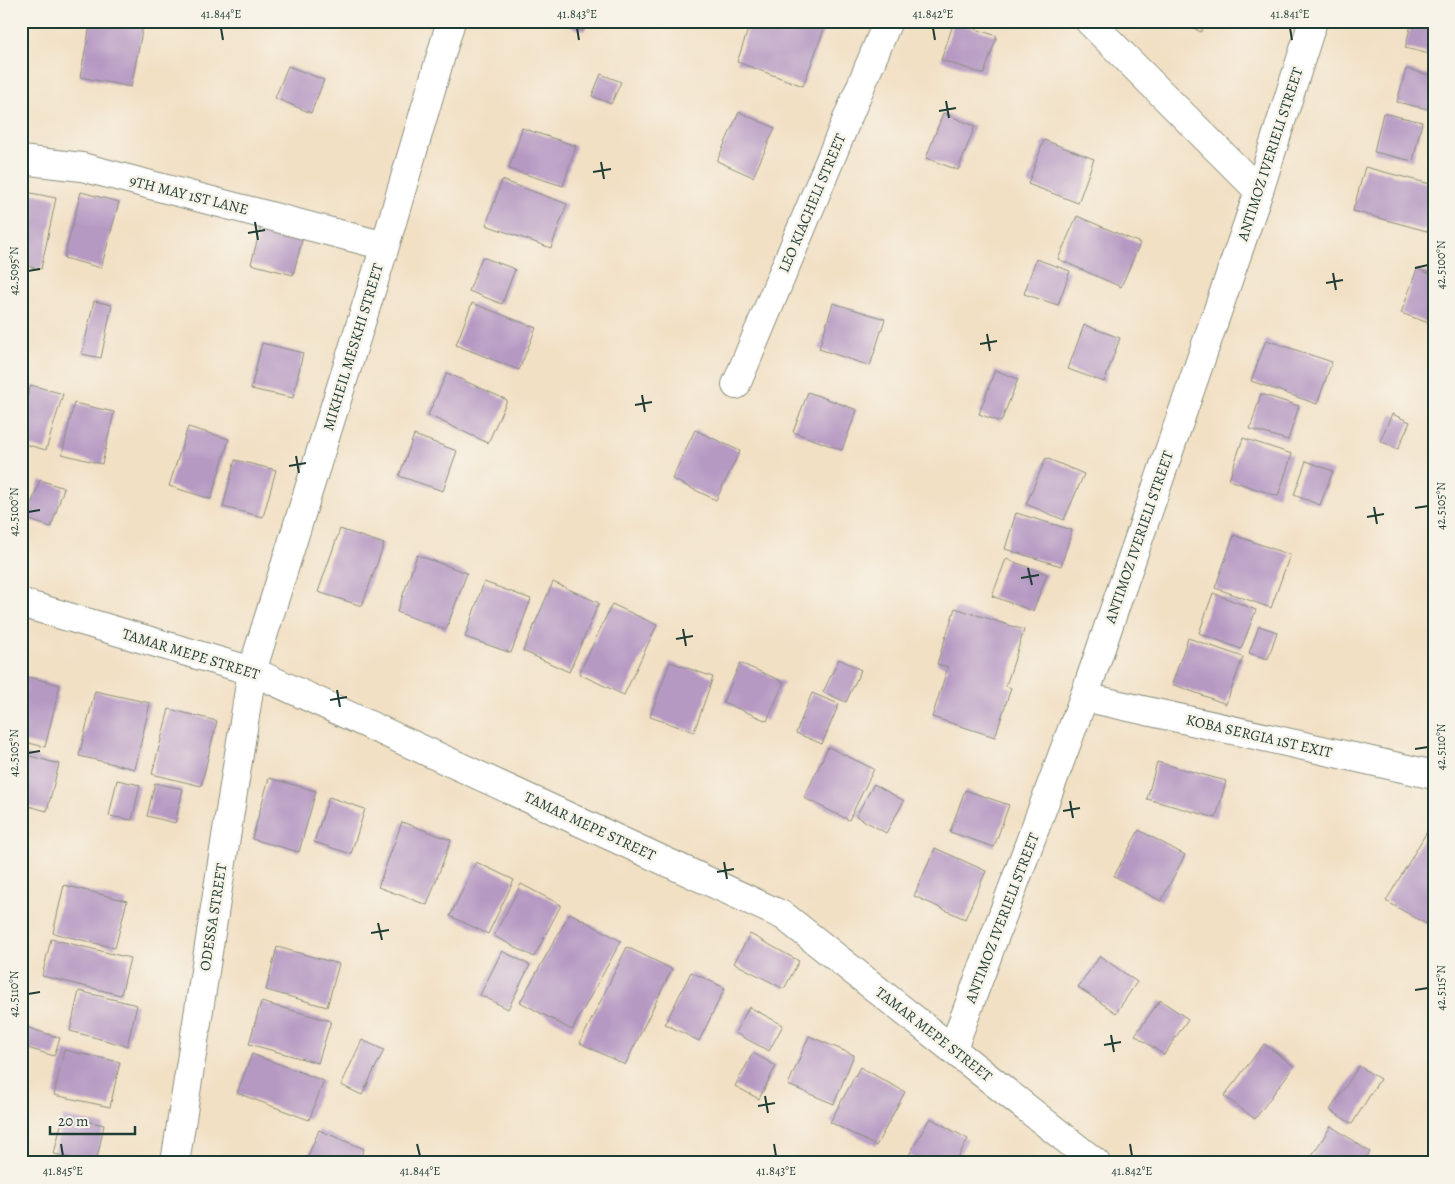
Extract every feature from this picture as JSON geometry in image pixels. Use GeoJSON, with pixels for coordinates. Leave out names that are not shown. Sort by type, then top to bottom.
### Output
{"type":"FeatureCollection","features":[{"type":"Feature","properties":{"kind":"street","name":"MIKHEIL MESKHI STREET"},"geometry":{"type":"LineString","coordinates":[[252,671],[385,246],[451,21]]}},
{"type":"Feature","properties":{"kind":"street","name":"LEO KIACHELI STREET"},"geometry":{"type":"LineString","coordinates":[[736,386],[888,21]]}},
{"type":"Feature","properties":{"kind":"street"},"geometry":{"type":"LineString","coordinates":[[1089,21],[1259,191]]}},
{"type":"Feature","properties":{"kind":"street","name":"ANTIMOZ IVERIELI STREET"},"geometry":{"type":"LineString","coordinates":[[953,1048],[1084,697],[1259,191],[1313,21]]}},
{"type":"Feature","properties":{"kind":"street","name":"9TH MAY 1ST LANE"},"geometry":{"type":"LineString","coordinates":[[21,160],[82,168],[385,246]]}},
{"type":"Feature","properties":{"kind":"street","name":"TAMAR MEPE STREET"},"geometry":{"type":"LineString","coordinates":[[21,603],[252,671],[784,916],[1096,1163]]}},
{"type":"Feature","properties":{"kind":"street","name":"ODESSA STREET"},"geometry":{"type":"LineString","coordinates":[[175,1163],[252,671]]}},
{"type":"Feature","properties":{"kind":"street","name":"KOBA SERGIA 1ST EXIT"},"geometry":{"type":"LineString","coordinates":[[1084,697],[1434,775]]}},
{"type":"Feature","properties":{"kind":"building"},"geometry":{"type":"Polygon","coordinates":[[[91,21],[144,21],[131,87],[80,77],[91,21]]]}},
{"type":"Feature","properties":{"kind":"building"},"geometry":{"type":"Polygon","coordinates":[[[553,21],[587,21],[584,31],[553,21]]]}},
{"type":"Feature","properties":{"kind":"building"},"geometry":{"type":"Polygon","coordinates":[[[751,21],[804,21],[824,29],[803,86],[737,62],[751,21]]]}},
{"type":"Feature","properties":{"kind":"building"},"geometry":{"type":"Polygon","coordinates":[[[1180,21],[1206,21],[1201,32],[1180,21]]]}},
{"type":"Feature","properties":{"kind":"building"},"geometry":{"type":"Polygon","coordinates":[[[1412,21],[1434,21],[1434,55],[1405,48],[1412,21]]]}},
{"type":"Feature","properties":{"kind":"building"},"geometry":{"type":"Polygon","coordinates":[[[954,22],[997,36],[984,74],[941,60],[954,22]]]}},
{"type":"Feature","properties":{"kind":"building"},"geometry":{"type":"Polygon","coordinates":[[[288,66],[324,80],[311,113],[275,98],[288,66]]]}},
{"type":"Feature","properties":{"kind":"building"},"geometry":{"type":"Polygon","coordinates":[[[1406,69],[1434,76],[1434,104],[1432,110],[1397,102],[1406,69]]]}},
{"type":"Feature","properties":{"kind":"building"},"geometry":{"type":"Polygon","coordinates":[[[601,74],[621,82],[611,104],[592,96],[601,74]]]}},
{"type":"Feature","properties":{"kind":"building"},"geometry":{"type":"Polygon","coordinates":[[[739,112],[775,128],[753,177],[717,161],[739,112]]]}},
{"type":"Feature","properties":{"kind":"building"},"geometry":{"type":"Polygon","coordinates":[[[943,113],[975,126],[958,170],[926,158],[943,113]]]}},
{"type":"Feature","properties":{"kind":"building"},"geometry":{"type":"Polygon","coordinates":[[[1383,113],[1422,122],[1413,161],[1374,152],[1383,113]]]}},
{"type":"Feature","properties":{"kind":"building"},"geometry":{"type":"Polygon","coordinates":[[[522,128],[576,146],[563,186],[509,169],[522,128]]]}},
{"type":"Feature","properties":{"kind":"building"},"geometry":{"type":"Polygon","coordinates":[[[1044,140],[1094,159],[1078,203],[1028,184],[1044,140]]]}},
{"type":"Feature","properties":{"kind":"building"},"geometry":{"type":"Polygon","coordinates":[[[1365,167],[1434,185],[1434,233],[1353,211],[1365,167]]]}},
{"type":"Feature","properties":{"kind":"building"},"geometry":{"type":"Polygon","coordinates":[[[502,180],[567,204],[551,248],[486,225],[502,180]]]}},
{"type":"Feature","properties":{"kind":"building"},"geometry":{"type":"Polygon","coordinates":[[[21,191],[56,198],[41,269],[21,265],[21,191]]]}},
{"type":"Feature","properties":{"kind":"building"},"geometry":{"type":"Polygon","coordinates":[[[81,192],[119,202],[101,268],[64,258],[81,192]]]}},
{"type":"Feature","properties":{"kind":"building"},"geometry":{"type":"Polygon","coordinates":[[[1077,216],[1140,243],[1121,287],[1058,259],[1077,216]]]}},
{"type":"Feature","properties":{"kind":"building"},"geometry":{"type":"Polygon","coordinates":[[[261,226],[303,236],[293,275],[251,264],[261,226]]]}},
{"type":"Feature","properties":{"kind":"building"},"geometry":{"type":"Polygon","coordinates":[[[482,257],[515,269],[502,304],[469,291],[482,257]]]}},
{"type":"Feature","properties":{"kind":"building"},"geometry":{"type":"Polygon","coordinates":[[[1036,259],[1070,271],[1058,305],[1024,294],[1036,259]]]}},
{"type":"Feature","properties":{"kind":"building"},"geometry":{"type":"Polygon","coordinates":[[[1417,269],[1434,275],[1434,325],[1401,313],[1417,269]]]}},
{"type":"Feature","properties":{"kind":"building"},"geometry":{"type":"Polygon","coordinates":[[[94,301],[112,305],[101,358],[82,354],[94,301]]]}},
{"type":"Feature","properties":{"kind":"building"},"geometry":{"type":"Polygon","coordinates":[[[472,303],[536,328],[519,370],[456,345],[472,303]]]}},
{"type":"Feature","properties":{"kind":"building"},"geometry":{"type":"Polygon","coordinates":[[[833,303],[885,319],[870,366],[819,349],[833,303]]]}},
{"type":"Feature","properties":{"kind":"building"},"geometry":{"type":"Polygon","coordinates":[[[1084,325],[1120,338],[1104,382],[1068,369],[1084,325]]]}},
{"type":"Feature","properties":{"kind":"building"},"geometry":{"type":"Polygon","coordinates":[[[1266,340],[1332,362],[1317,404],[1251,381],[1266,340]]]}},
{"type":"Feature","properties":{"kind":"building"},"geometry":{"type":"Polygon","coordinates":[[[262,343],[303,353],[293,398],[251,389],[262,343]]]}},
{"type":"Feature","properties":{"kind":"building"},"geometry":{"type":"Polygon","coordinates":[[[995,370],[1018,379],[1001,422],[979,414],[995,370]]]}},
{"type":"Feature","properties":{"kind":"building"},"geometry":{"type":"Polygon","coordinates":[[[447,373],[507,400],[488,443],[428,415],[447,373]]]}},
{"type":"Feature","properties":{"kind":"building"},"geometry":{"type":"Polygon","coordinates":[[[31,385],[63,394],[46,450],[21,443],[21,416],[31,385]]]}},
{"type":"Feature","properties":{"kind":"building"},"geometry":{"type":"Polygon","coordinates":[[[808,392],[857,410],[842,450],[793,432],[808,392]]]}},
{"type":"Feature","properties":{"kind":"building"},"geometry":{"type":"Polygon","coordinates":[[[1261,394],[1299,406],[1288,440],[1250,429],[1261,394]]]}},
{"type":"Feature","properties":{"kind":"building"},"geometry":{"type":"Polygon","coordinates":[[[74,403],[114,412],[102,464],[62,454],[74,403]]]}},
{"type":"Feature","properties":{"kind":"building"},"geometry":{"type":"Polygon","coordinates":[[[1392,414],[1410,422],[1398,449],[1380,441],[1392,414]]]}},
{"type":"Feature","properties":{"kind":"building"},"geometry":{"type":"Polygon","coordinates":[[[188,427],[229,439],[211,499],[169,486],[188,427]]]}},
{"type":"Feature","properties":{"kind":"building"},"geometry":{"type":"Polygon","coordinates":[[[695,430],[740,451],[716,500],[672,479],[695,430]]]}},
{"type":"Feature","properties":{"kind":"building"},"geometry":{"type":"Polygon","coordinates":[[[414,435],[457,451],[443,491],[399,476],[414,435]]]}},
{"type":"Feature","properties":{"kind":"building"},"geometry":{"type":"Polygon","coordinates":[[[1243,438],[1292,454],[1278,496],[1229,480],[1243,438]]]}},
{"type":"Feature","properties":{"kind":"building"},"geometry":{"type":"Polygon","coordinates":[[[1046,458],[1084,474],[1064,520],[1026,504],[1046,458]]]}},
{"type":"Feature","properties":{"kind":"building"},"geometry":{"type":"Polygon","coordinates":[[[235,460],[276,470],[263,517],[223,507],[235,460]]]}},
{"type":"Feature","properties":{"kind":"building"},"geometry":{"type":"Polygon","coordinates":[[[1306,461],[1333,471],[1320,505],[1294,495],[1306,461]]]}},
{"type":"Feature","properties":{"kind":"building"},"geometry":{"type":"Polygon","coordinates":[[[40,480],[64,488],[51,527],[26,519],[40,480]]]}},
{"type":"Feature","properties":{"kind":"building"},"geometry":{"type":"Polygon","coordinates":[[[1016,513],[1072,530],[1061,566],[1005,549],[1016,513]]]}},
{"type":"Feature","properties":{"kind":"building"},"geometry":{"type":"Polygon","coordinates":[[[340,529],[384,544],[362,606],[318,592],[340,529]]]}},
{"type":"Feature","properties":{"kind":"building"},"geometry":{"type":"Polygon","coordinates":[[[1234,535],[1290,555],[1271,608],[1215,588],[1234,535]]]}},
{"type":"Feature","properties":{"kind":"building"},"geometry":{"type":"Polygon","coordinates":[[[417,555],[467,573],[446,630],[397,612],[417,555]]]}},
{"type":"Feature","properties":{"kind":"building"},"geometry":{"type":"Polygon","coordinates":[[[1006,559],[1047,574],[1033,611],[992,596],[1006,559]]]}},
{"type":"Feature","properties":{"kind":"building"},"geometry":{"type":"Polygon","coordinates":[[[484,582],[531,599],[511,653],[465,637],[484,582]]]}},
{"type":"Feature","properties":{"kind":"building"},"geometry":{"type":"Polygon","coordinates":[[[553,582],[599,603],[569,672],[523,651],[553,582]]]}},
{"type":"Feature","properties":{"kind":"building"},"geometry":{"type":"Polygon","coordinates":[[[1213,593],[1256,610],[1241,649],[1199,633],[1213,593]]]}},
{"type":"Feature","properties":{"kind":"building"},"geometry":{"type":"Polygon","coordinates":[[[612,604],[657,625],[624,695],[579,674],[612,604]]]}},
{"type":"Feature","properties":{"kind":"building"},"geometry":{"type":"Polygon","coordinates":[[[955,608],[1024,630],[1006,686],[1011,688],[995,737],[932,717],[948,667],[937,664],[955,608]]]}},
{"type":"Feature","properties":{"kind":"building"},"geometry":{"type":"Polygon","coordinates":[[[1259,626],[1277,632],[1268,659],[1249,653],[1259,626]]]}},
{"type":"Feature","properties":{"kind":"building"},"geometry":{"type":"Polygon","coordinates":[[[1188,638],[1243,657],[1226,704],[1172,684],[1188,638]]]}},
{"type":"Feature","properties":{"kind":"building"},"geometry":{"type":"Polygon","coordinates":[[[839,659],[861,670],[846,702],[823,692],[839,659]]]}},
{"type":"Feature","properties":{"kind":"building"},"geometry":{"type":"Polygon","coordinates":[[[670,662],[713,677],[694,732],[650,717],[670,662]]]}},
{"type":"Feature","properties":{"kind":"building"},"geometry":{"type":"Polygon","coordinates":[[[740,663],[784,682],[767,721],[723,702],[740,663]]]}},
{"type":"Feature","properties":{"kind":"building"},"geometry":{"type":"Polygon","coordinates":[[[21,675],[60,685],[45,747],[21,741],[21,675]]]}},
{"type":"Feature","properties":{"kind":"building"},"geometry":{"type":"Polygon","coordinates":[[[95,691],[150,703],[135,769],[79,756],[95,691]]]}},
{"type":"Feature","properties":{"kind":"building"},"geometry":{"type":"Polygon","coordinates":[[[812,693],[839,704],[822,744],[796,733],[812,693]]]}},
{"type":"Feature","properties":{"kind":"building"},"geometry":{"type":"Polygon","coordinates":[[[169,709],[217,721],[201,786],[152,774],[169,709]]]}},
{"type":"Feature","properties":{"kind":"building"},"geometry":{"type":"Polygon","coordinates":[[[828,747],[874,769],[849,820],[804,798],[828,747]]]}},
{"type":"Feature","properties":{"kind":"building"},"geometry":{"type":"Polygon","coordinates":[[[23,754],[59,764],[47,811],[21,804],[21,762],[23,754]]]}},
{"type":"Feature","properties":{"kind":"building"},"geometry":{"type":"Polygon","coordinates":[[[1157,762],[1226,781],[1216,818],[1147,799],[1157,762]]]}},
{"type":"Feature","properties":{"kind":"building"},"geometry":{"type":"Polygon","coordinates":[[[269,778],[316,791],[299,852],[252,839],[269,778]]]}},
{"type":"Feature","properties":{"kind":"building"},"geometry":{"type":"Polygon","coordinates":[[[117,780],[140,785],[132,820],[109,816],[117,780]]]}},
{"type":"Feature","properties":{"kind":"building"},"geometry":{"type":"Polygon","coordinates":[[[155,783],[183,789],[175,823],[147,816],[155,783]]]}},
{"type":"Feature","properties":{"kind":"building"},"geometry":{"type":"Polygon","coordinates":[[[874,784],[904,801],[886,833],[856,816],[874,784]]]}},
{"type":"Feature","properties":{"kind":"building"},"geometry":{"type":"Polygon","coordinates":[[[965,790],[1009,805],[994,847],[950,832],[965,790]]]}},
{"type":"Feature","properties":{"kind":"building"},"geometry":{"type":"Polygon","coordinates":[[[329,797],[365,809],[351,854],[314,842],[329,797]]]}},
{"type":"Feature","properties":{"kind":"building"},"geometry":{"type":"Polygon","coordinates":[[[402,822],[451,840],[427,905],[378,887],[402,822]]]}},
{"type":"Feature","properties":{"kind":"building"},"geometry":{"type":"Polygon","coordinates":[[[1139,830],[1185,855],[1161,901],[1114,876],[1139,830]]]}},
{"type":"Feature","properties":{"kind":"building"},"geometry":{"type":"Polygon","coordinates":[[[1428,830],[1434,833],[1434,915],[1428,925],[1386,901],[1428,830]]]}},
{"type":"Feature","properties":{"kind":"building"},"geometry":{"type":"Polygon","coordinates":[[[935,848],[986,871],[965,919],[914,896],[935,848]]]}},
{"type":"Feature","properties":{"kind":"building"},"geometry":{"type":"Polygon","coordinates":[[[476,862],[514,880],[488,934],[450,916],[476,862]]]}},
{"type":"Feature","properties":{"kind":"building"},"geometry":{"type":"Polygon","coordinates":[[[521,884],[561,905],[534,957],[494,936],[521,884]]]}},
{"type":"Feature","properties":{"kind":"building"},"geometry":{"type":"Polygon","coordinates":[[[64,885],[127,901],[115,948],[53,933],[64,885]]]}},
{"type":"Feature","properties":{"kind":"building"},"geometry":{"type":"Polygon","coordinates":[[[570,913],[621,941],[572,1030],[520,1002],[570,913]]]}},
{"type":"Feature","properties":{"kind":"building"},"geometry":{"type":"Polygon","coordinates":[[[750,934],[799,961],[784,989],[734,963],[750,934]]]}},
{"type":"Feature","properties":{"kind":"building"},"geometry":{"type":"Polygon","coordinates":[[[51,939],[130,958],[121,995],[42,976],[51,939]]]}},
{"type":"Feature","properties":{"kind":"building"},"geometry":{"type":"Polygon","coordinates":[[[277,947],[339,964],[327,1007],[266,990],[277,947]]]}},
{"type":"Feature","properties":{"kind":"building"},"geometry":{"type":"Polygon","coordinates":[[[627,947],[672,969],[625,1065],[580,1043],[627,947]]]}},
{"type":"Feature","properties":{"kind":"building"},"geometry":{"type":"Polygon","coordinates":[[[502,951],[530,965],[508,1009],[480,995],[502,951]]]}},
{"type":"Feature","properties":{"kind":"building"},"geometry":{"type":"Polygon","coordinates":[[[1100,956],[1137,982],[1116,1013],[1078,987],[1100,956]]]}},
{"type":"Feature","properties":{"kind":"building"},"geometry":{"type":"Polygon","coordinates":[[[691,972],[725,988],[699,1041],[665,1024],[691,972]]]}},
{"type":"Feature","properties":{"kind":"building"},"geometry":{"type":"Polygon","coordinates":[[[79,991],[137,1005],[127,1046],[70,1031],[79,991]]]}},
{"type":"Feature","properties":{"kind":"building"},"geometry":{"type":"Polygon","coordinates":[[[1160,1000],[1188,1019],[1164,1055],[1135,1035],[1160,1000]]]}},
{"type":"Feature","properties":{"kind":"building"},"geometry":{"type":"Polygon","coordinates":[[[261,1002],[331,1021],[318,1063],[249,1044],[261,1002]]]}},
{"type":"Feature","properties":{"kind":"building"},"geometry":{"type":"Polygon","coordinates":[[[749,1007],[783,1025],[769,1051],[735,1033],[749,1007]]]}},
{"type":"Feature","properties":{"kind":"building"},"geometry":{"type":"Polygon","coordinates":[[[26,1027],[60,1038],[54,1056],[21,1046],[26,1027]]]}},
{"type":"Feature","properties":{"kind":"building"},"geometry":{"type":"Polygon","coordinates":[[[809,1036],[854,1055],[834,1104],[788,1085],[809,1036]]]}},
{"type":"Feature","properties":{"kind":"building"},"geometry":{"type":"Polygon","coordinates":[[[362,1040],[384,1050],[362,1095],[341,1085],[362,1040]]]}},
{"type":"Feature","properties":{"kind":"building"},"geometry":{"type":"Polygon","coordinates":[[[1264,1044],[1294,1066],[1255,1119],[1224,1096],[1264,1044]]]}},
{"type":"Feature","properties":{"kind":"building"},"geometry":{"type":"Polygon","coordinates":[[[64,1050],[120,1062],[110,1107],[54,1095],[64,1050]]]}},
{"type":"Feature","properties":{"kind":"building"},"geometry":{"type":"Polygon","coordinates":[[[753,1053],[776,1066],[759,1099],[735,1086],[753,1053]]]}},
{"type":"Feature","properties":{"kind":"building"},"geometry":{"type":"Polygon","coordinates":[[[252,1054],[324,1081],[309,1120],[237,1093],[252,1054]]]}},
{"type":"Feature","properties":{"kind":"building"},"geometry":{"type":"Polygon","coordinates":[[[1359,1066],[1380,1079],[1352,1124],[1330,1110],[1359,1066]]]}},
{"type":"Feature","properties":{"kind":"building"},"geometry":{"type":"Polygon","coordinates":[[[860,1067],[905,1092],[876,1146],[830,1122],[860,1067]]]}},
{"type":"Feature","properties":{"kind":"building"},"geometry":{"type":"Polygon","coordinates":[[[63,1116],[104,1125],[96,1163],[54,1154],[63,1116]]]}},
{"type":"Feature","properties":{"kind":"building"},"geometry":{"type":"Polygon","coordinates":[[[930,1118],[968,1139],[955,1163],[922,1163],[909,1155],[930,1118]]]}},
{"type":"Feature","properties":{"kind":"building"},"geometry":{"type":"Polygon","coordinates":[[[1331,1126],[1370,1152],[1363,1163],[1307,1163],[1331,1126]]]}},
{"type":"Feature","properties":{"kind":"building"},"geometry":{"type":"Polygon","coordinates":[[[319,1130],[364,1149],[358,1163],[305,1163],[319,1130]]]}}]}
